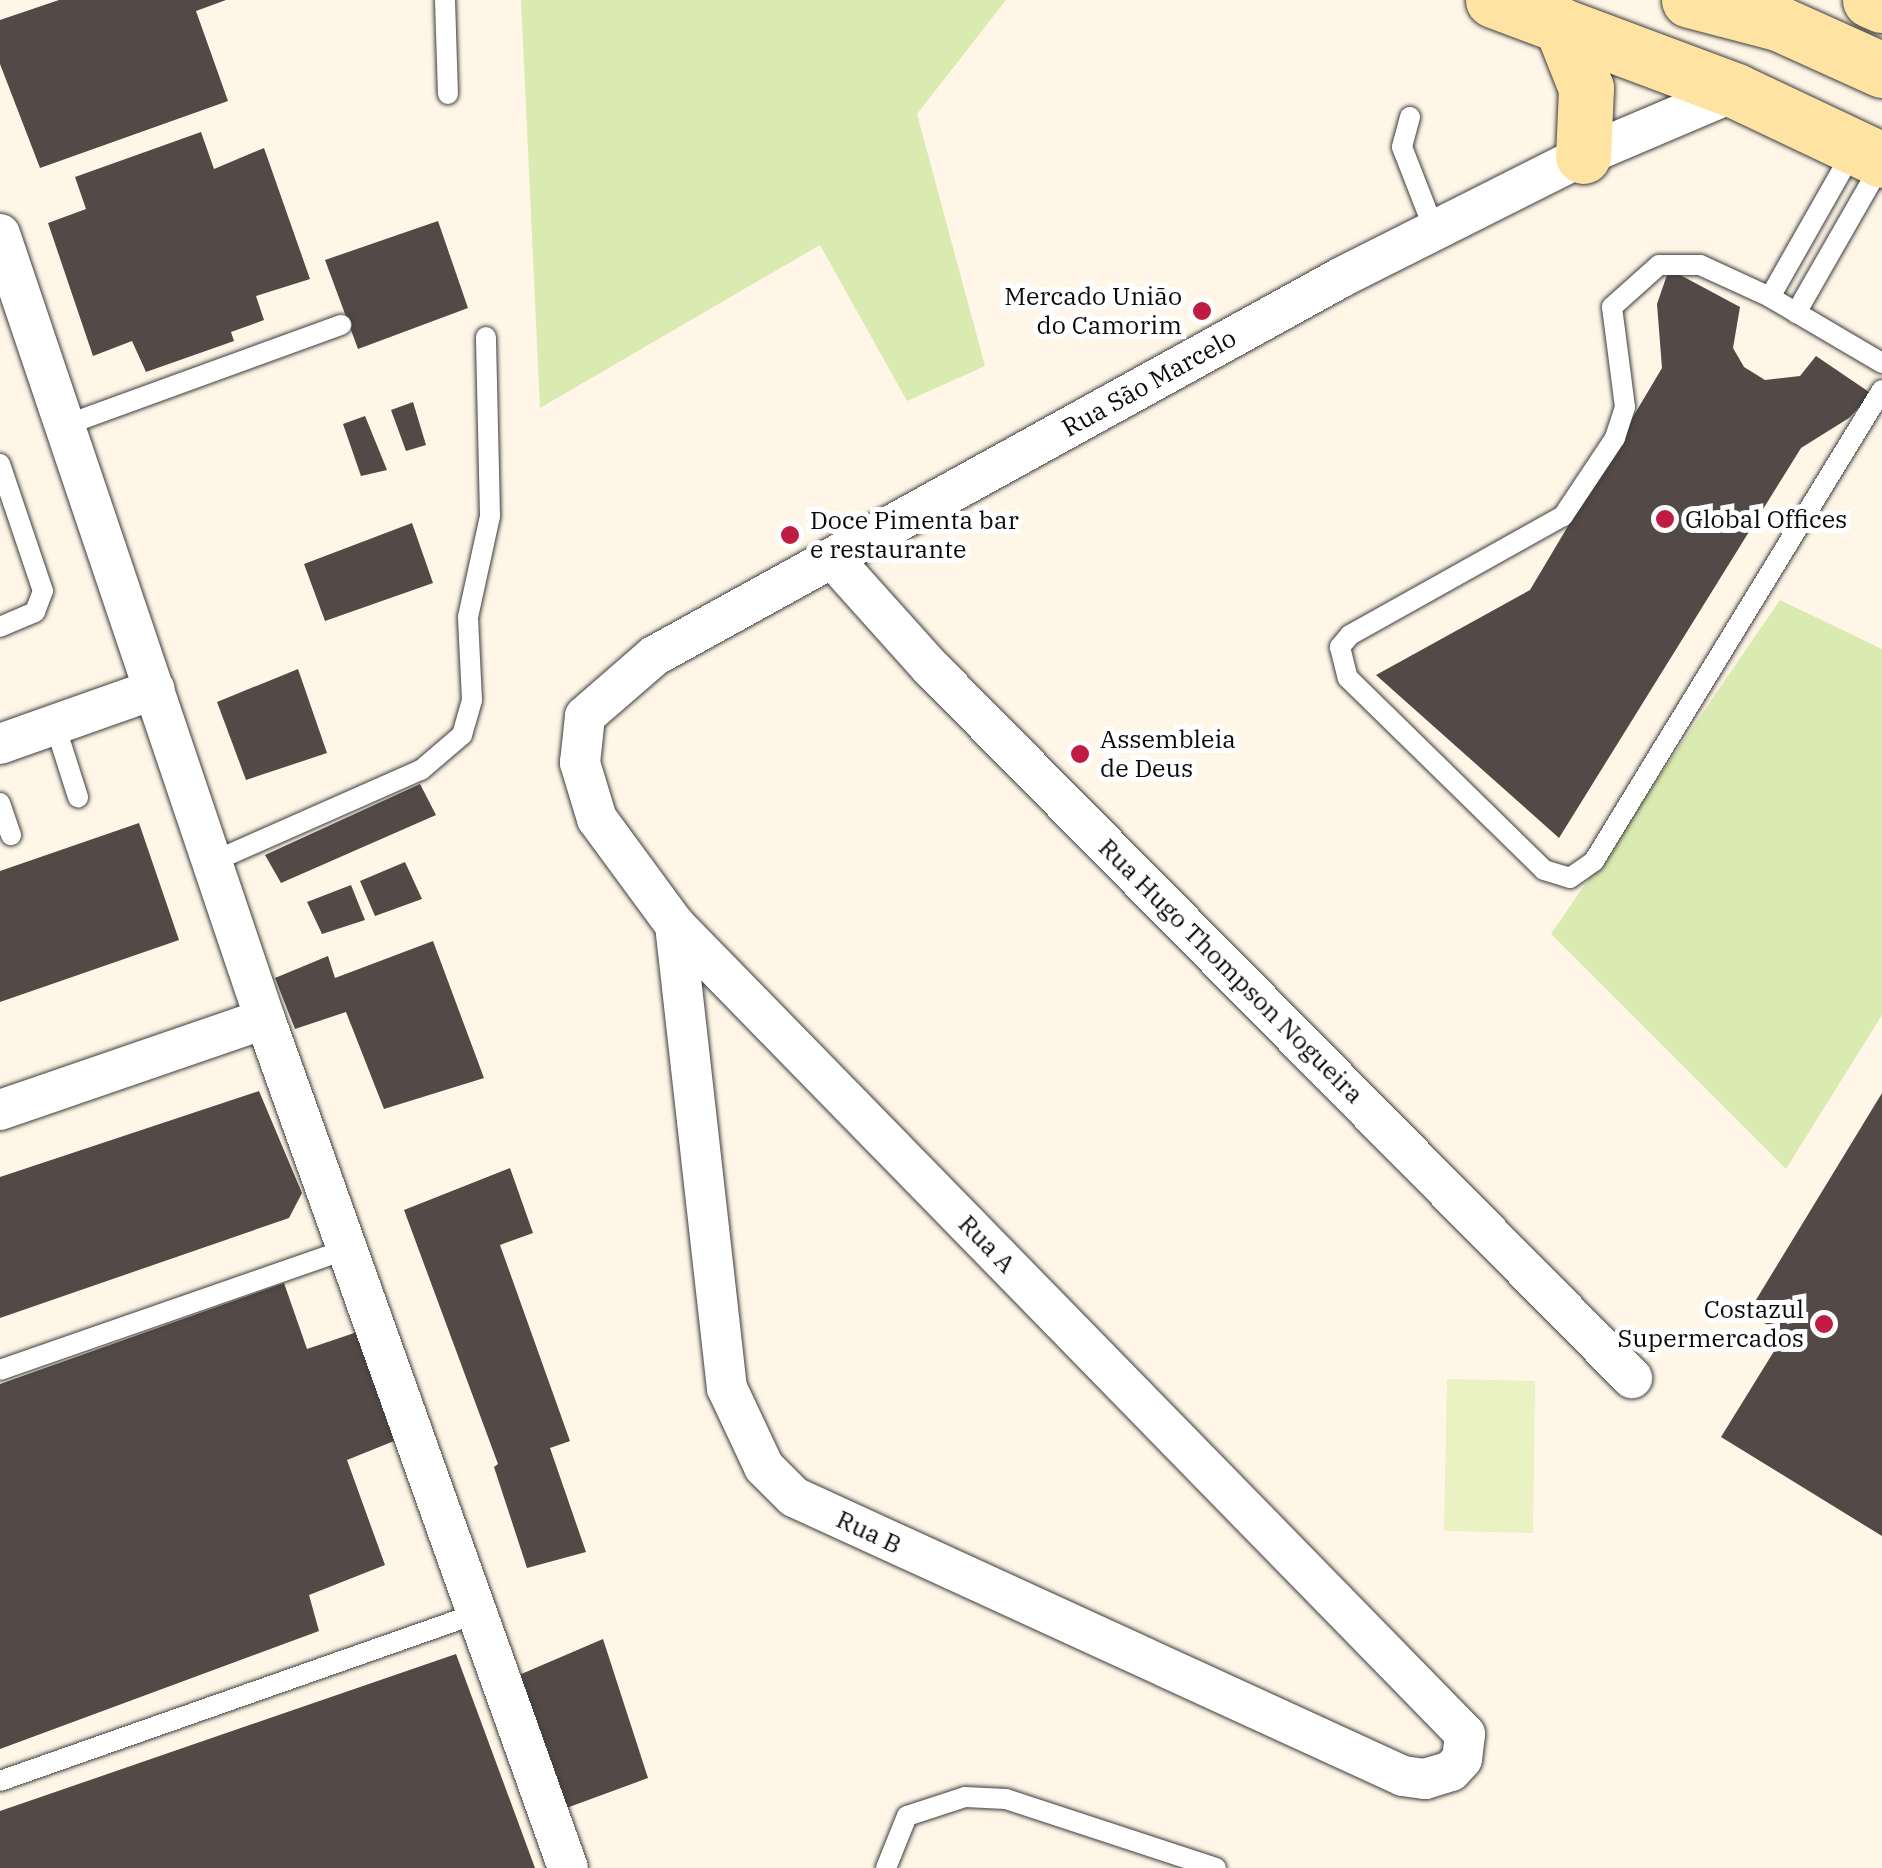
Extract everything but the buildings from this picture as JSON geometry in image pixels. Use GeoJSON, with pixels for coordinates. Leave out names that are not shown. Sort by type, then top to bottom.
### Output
{"type":"FeatureCollection","features":[{"type":"Feature","properties":{"kind":"main road"},"geometry":{"type":"LineString","coordinates":[[1493,0],[1736,90],[1873,155]]}},
{"type":"Feature","properties":{"kind":"main road"},"geometry":{"type":"LineString","coordinates":[[1689,0],[1791,8],[1882,70]]}},
{"type":"Feature","properties":{"kind":"main road"},"geometry":{"type":"LineString","coordinates":[[1870,0],[1882,5]]}},
{"type":"Feature","properties":{"kind":"main road"},"geometry":{"type":"LineString","coordinates":[[1736,90],[1791,8]]}},
{"type":"Feature","properties":{"kind":"main road"},"geometry":{"type":"LineString","coordinates":[[1561,24],[1586,88],[1583,156]]}},
{"type":"Feature","properties":{"kind":"street","name":"Rua São Marcelo"},"geometry":{"type":"LineString","coordinates":[[585,716],[654,656],[1342,277],[1436,234],[1583,156],[1736,90]]}},
{"type":"Feature","properties":{"kind":"street"},"geometry":{"type":"LineString","coordinates":[[0,234],[265,1020],[350,1248],[568,1868]]}},
{"type":"Feature","properties":{"kind":"street","name":"Rua Hugo Thompson Nogueira"},"geometry":{"type":"LineString","coordinates":[[834,560],[931,668],[1632,1378]]}},
{"type":"Feature","properties":{"kind":"street"},"geometry":{"type":"LineString","coordinates":[[0,744],[155,688]]}},
{"type":"Feature","properties":{"kind":"street","name":"Rua A"},"geometry":{"type":"LineString","coordinates":[[585,716],[580,763],[597,819],[675,926],[1465,1734]]}},
{"type":"Feature","properties":{"kind":"street","name":"Rua B"},"geometry":{"type":"LineString","coordinates":[[675,926],[727,1388],[742,1432],[774,1478],[794,1497],[1403,1776],[1426,1779],[1450,1771],[1462,1759],[1465,1734]]}},
{"type":"Feature","properties":{"kind":"street"},"geometry":{"type":"LineString","coordinates":[[0,1110],[265,1020]]}},
{"type":"Feature","properties":{"kind":"lane"},"geometry":{"type":"LineString","coordinates":[[445,0],[448,94]]}},
{"type":"Feature","properties":{"kind":"lane"},"geometry":{"type":"LineString","coordinates":[[1410,118],[1402,148],[1436,234]]}},
{"type":"Feature","properties":{"kind":"lane"},"geometry":{"type":"LineString","coordinates":[[1770,297],[1873,155]]}},
{"type":"Feature","properties":{"kind":"lane"},"geometry":{"type":"LineString","coordinates":[[1796,313],[1873,155]]}},
{"type":"Feature","properties":{"kind":"lane"},"geometry":{"type":"LineString","coordinates":[[1882,363],[1770,297],[1680,260],[1646,275],[1612,307],[1625,407],[1615,438],[1563,516],[1350,634],[1340,647],[1348,678],[1544,870],[1570,878],[1594,861],[1882,390]]}},
{"type":"Feature","properties":{"kind":"lane"},"geometry":{"type":"LineString","coordinates":[[66,426],[341,325]]}},
{"type":"Feature","properties":{"kind":"lane"},"geometry":{"type":"LineString","coordinates":[[212,862],[421,770],[462,735],[472,700],[468,617],[490,516],[486,336]]}},
{"type":"Feature","properties":{"kind":"lane"},"geometry":{"type":"LineString","coordinates":[[0,464],[44,591],[36,612],[0,627]]}},
{"type":"Feature","properties":{"kind":"lane"},"geometry":{"type":"LineString","coordinates":[[54,724],[78,797]]}},
{"type":"Feature","properties":{"kind":"lane"},"geometry":{"type":"LineString","coordinates":[[0,803],[10,835]]}},
{"type":"Feature","properties":{"kind":"lane"},"geometry":{"type":"LineString","coordinates":[[0,1370],[350,1248]]}},
{"type":"Feature","properties":{"kind":"lane"},"geometry":{"type":"LineString","coordinates":[[0,1781],[480,1612]]}},
{"type":"Feature","properties":{"kind":"lane"},"geometry":{"type":"LineString","coordinates":[[886,1868],[908,1816],[966,1797],[1006,1799],[1216,1868]]}},
{"type":"Feature","properties":{"kind":"green space"},"geometry":{"type":"Polygon","coordinates":[[[521,0],[1006,0],[917,114],[985,366],[907,401],[820,245],[540,408],[521,0]]]}},
{"type":"Feature","properties":{"kind":"green space"},"geometry":{"type":"Polygon","coordinates":[[[1780,600],[1882,649],[1882,1015],[1786,1169],[1551,934],[1780,600]]]}},
{"type":"Feature","properties":{"kind":"green space"},"geometry":{"type":"Polygon","coordinates":[[[1447,1379],[1535,1381],[1533,1533],[1444,1531],[1447,1379]]]}},
{"type":"Feature","properties":{"kind":"place","name":"Mercado União do Camorim"},"geometry":{"type":"Point","coordinates":[1202,311]}},
{"type":"Feature","properties":{"kind":"place","name":"Global Offices"},"geometry":{"type":"Point","coordinates":[1665,519]}},
{"type":"Feature","properties":{"kind":"place","name":"Doce Pimenta bar e restaurante"},"geometry":{"type":"Point","coordinates":[790,535]}},
{"type":"Feature","properties":{"kind":"place","name":"Assembleia de Deus"},"geometry":{"type":"Point","coordinates":[1080,754]}},
{"type":"Feature","properties":{"kind":"place","name":"Costazul Supermercados"},"geometry":{"type":"Point","coordinates":[1824,1324]}}]}
